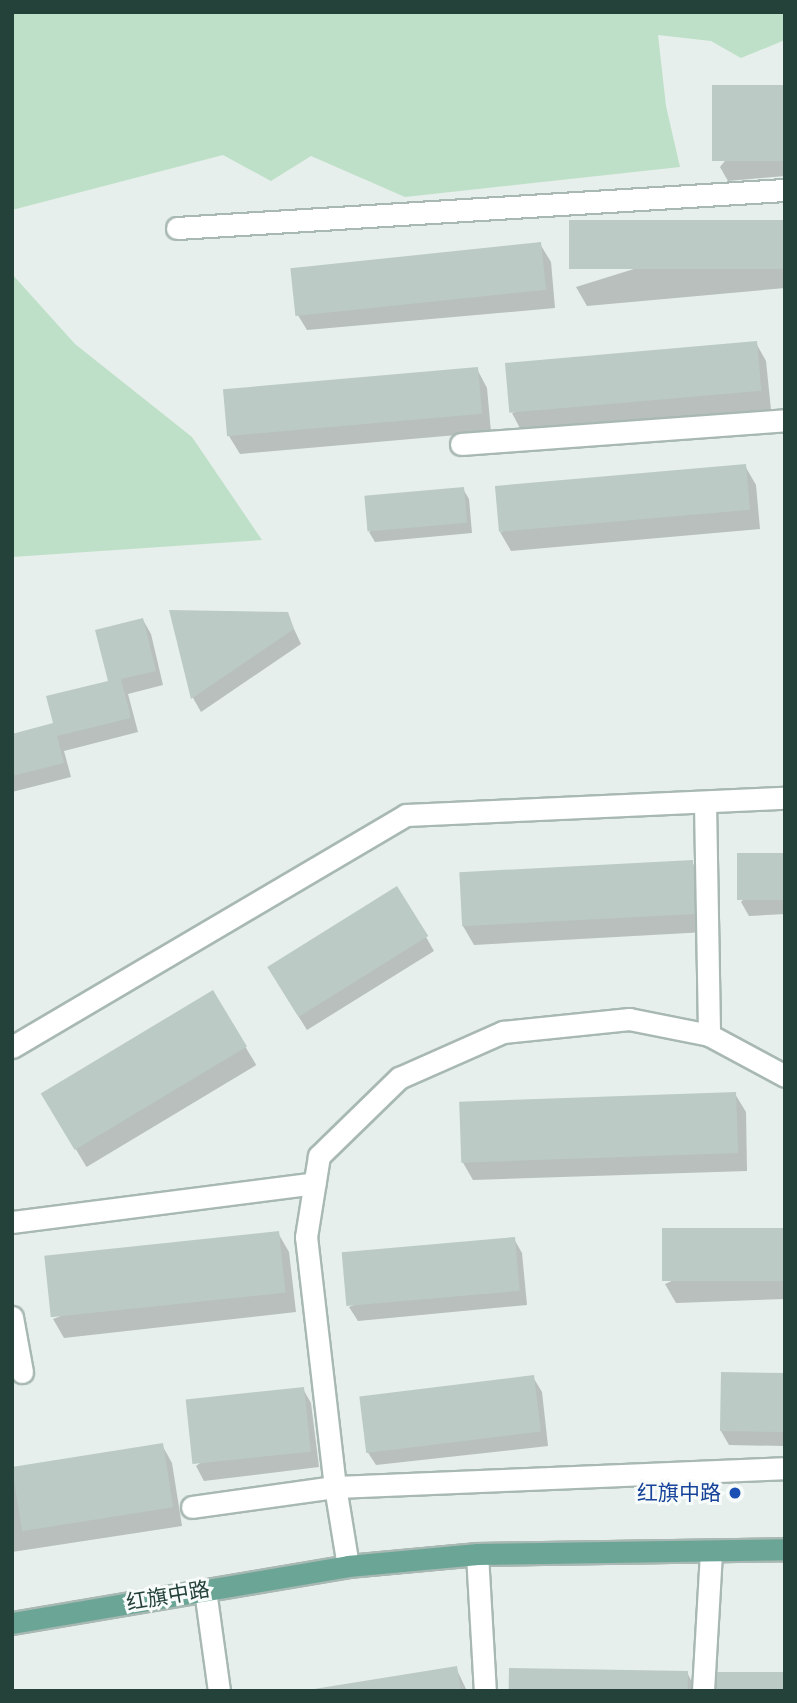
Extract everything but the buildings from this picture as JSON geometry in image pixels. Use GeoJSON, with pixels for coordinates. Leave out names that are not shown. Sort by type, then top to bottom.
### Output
{"type":"FeatureCollection","features":[{"type":"Feature","properties":{"kind":"main road","name":"红旗中路"},"geometry":{"type":"LineString","coordinates":[[12,1623],[348,1566],[478,1554],[785,1549]]}},
{"type":"Feature","properties":{"kind":"street"},"geometry":{"type":"LineString","coordinates":[[177,228],[785,190]]}},
{"type":"Feature","properties":{"kind":"street"},"geometry":{"type":"LineString","coordinates":[[461,444],[785,420]]}},
{"type":"Feature","properties":{"kind":"street"},"geometry":{"type":"LineString","coordinates":[[12,1047],[406,815],[785,798]]}},
{"type":"Feature","properties":{"kind":"street"},"geometry":{"type":"LineString","coordinates":[[705,802],[709,1035]]}},
{"type":"Feature","properties":{"kind":"street"},"geometry":{"type":"LineString","coordinates":[[348,1566],[335,1487],[306,1237],[319,1156],[399,1078],[502,1032],[629,1020],[709,1035],[785,1076]]}},
{"type":"Feature","properties":{"kind":"street"},"geometry":{"type":"LineString","coordinates":[[12,1222],[315,1183]]}},
{"type":"Feature","properties":{"kind":"street"},"geometry":{"type":"LineString","coordinates":[[12,1317],[22,1372]]}},
{"type":"Feature","properties":{"kind":"street"},"geometry":{"type":"LineString","coordinates":[[192,1507],[335,1487],[785,1468]]}},
{"type":"Feature","properties":{"kind":"street"},"geometry":{"type":"LineString","coordinates":[[703,1691],[711,1551]]}},
{"type":"Feature","properties":{"kind":"street"},"geometry":{"type":"LineString","coordinates":[[478,1554],[485,1691]]}},
{"type":"Feature","properties":{"kind":"street"},"geometry":{"type":"LineString","coordinates":[[205,1590],[219,1691]]}},
{"type":"Feature","properties":{"kind":"green space"},"geometry":{"type":"Polygon","coordinates":[[[12,12],[785,12],[785,40],[741,58],[711,41],[658,35],[666,106],[680,167],[405,197],[311,156],[271,181],[223,155],[12,210],[12,12]]]}},
{"type":"Feature","properties":{"kind":"green space"},"geometry":{"type":"Polygon","coordinates":[[[12,274],[75,344],[192,437],[262,540],[12,557],[12,274]]]}},
{"type":"Feature","properties":{"kind":"place","name":"红旗中路"},"geometry":{"type":"Point","coordinates":[735,1493]}}]}
